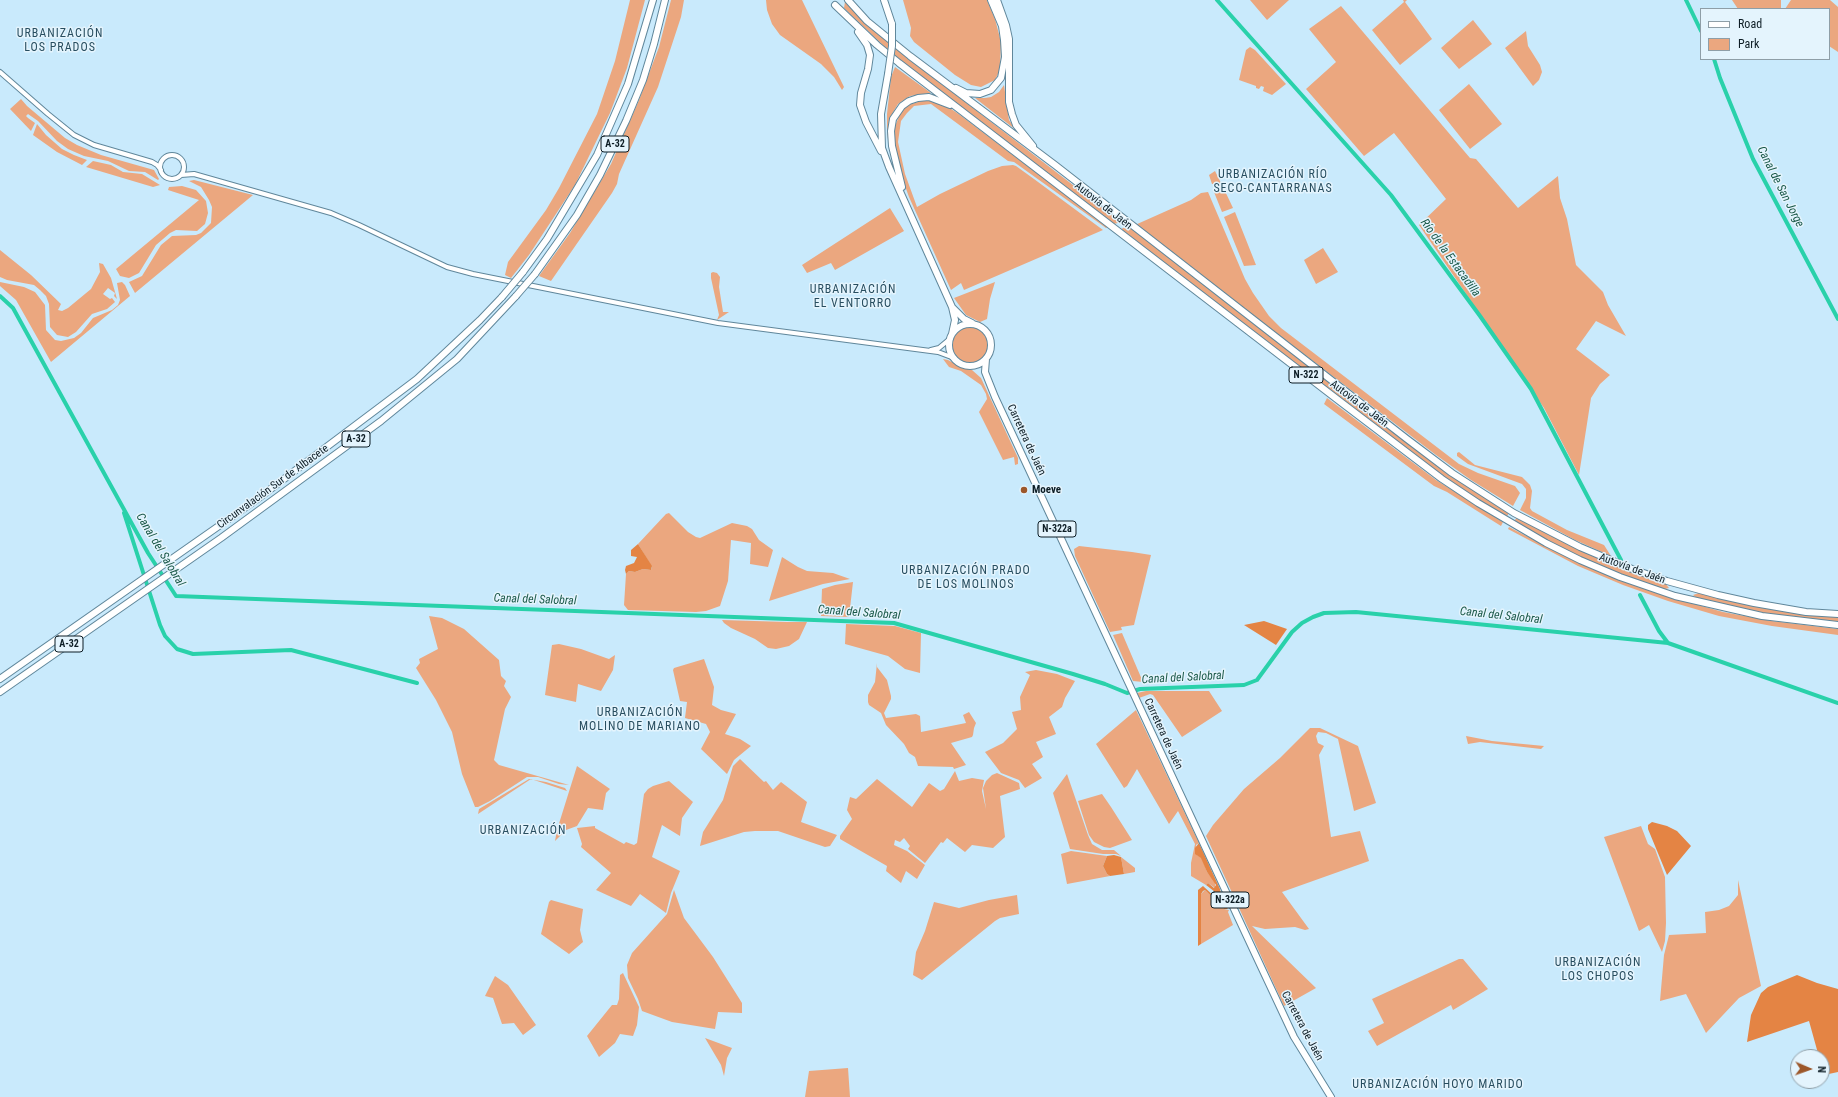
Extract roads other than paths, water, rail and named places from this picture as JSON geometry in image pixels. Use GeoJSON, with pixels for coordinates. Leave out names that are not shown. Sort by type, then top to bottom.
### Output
{"type":"FeatureCollection","features":[{"type":"Feature","properties":{"kind":"highway","name":"Circunvalación Sur de Albacete"},"geometry":{"type":"LineString","coordinates":[[0,679],[256,500],[417,379],[480,320],[523,272],[547,239],[597,155],[628,84],[653,0]]}},
{"type":"Feature","properties":{"kind":"highway","name":"Circunvalación Sur de Albacete"},"geometry":{"type":"LineString","coordinates":[[0,692],[183,564],[368,430],[423,388],[457,359],[535,274],[576,215],[600,175],[626,121],[652,51],[665,0]]}},
{"type":"Feature","properties":{"kind":"highway","name":"Autovía de Jaén"},"geometry":{"type":"LineString","coordinates":[[848,0],[867,21],[932,73],[1055,166],[1412,443],[1452,473],[1514,513],[1580,547],[1620,564],[1667,581],[1718,595],[1770,606],[1806,612],[1838,614]]}},
{"type":"Feature","properties":{"kind":"highway"},"geometry":{"type":"LineString","coordinates":[[884,0],[892,24]]}},
{"type":"Feature","properties":{"kind":"highway"},"geometry":{"type":"LineString","coordinates":[[888,0],[892,24],[892,46],[884,95],[881,127],[882,148],[889,167]]}},
{"type":"Feature","properties":{"kind":"highway"},"geometry":{"type":"LineString","coordinates":[[932,73],[959,90],[972,94],[985,93],[998,84],[1004,66],[1004,40],[1002,26],[991,0]]}},
{"type":"Feature","properties":{"kind":"highway"},"geometry":{"type":"LineString","coordinates":[[997,0],[1006,25],[1009,39],[1009,102],[1012,114],[1016,125],[1024,137],[1055,166]]}},
{"type":"Feature","properties":{"kind":"highway","name":"Autovía de Jaén"},"geometry":{"type":"LineString","coordinates":[[833,2],[877,45],[1410,455],[1503,519],[1580,560],[1620,577],[1675,596],[1762,616],[1838,625]]}},
{"type":"Feature","properties":{"kind":"highway"},"geometry":{"type":"LineString","coordinates":[[833,2],[863,37],[867,45],[870,62],[861,92],[860,105],[866,122],[889,167]]}},
{"type":"Feature","properties":{"kind":"highway"},"geometry":{"type":"LineString","coordinates":[[910,214],[894,160],[891,136],[893,119],[902,106],[909,101],[918,98],[930,97],[938,99],[962,110]]}},
{"type":"Feature","properties":{"kind":"highway","name":"N-322a"},"geometry":{"type":"LineString","coordinates":[[889,167],[952,307],[955,320],[949,346],[954,358]]}},
{"type":"Feature","properties":{"kind":"highway","name":"N-322a"},"geometry":{"type":"LineString","coordinates":[[952,307],[964,319],[984,329],[991,341],[991,351],[986,359]]}},
{"type":"Feature","properties":{"kind":"highway"},"geometry":{"type":"LineString","coordinates":[[951,336],[960,326],[975,324]]}},
{"type":"Feature","properties":{"kind":"highway"},"geometry":{"type":"LineString","coordinates":[[954,358],[961,364],[976,368],[986,375]]}},
{"type":"Feature","properties":{"kind":"highway"},"geometry":{"type":"LineString","coordinates":[[967,366],[978,365],[986,359]]}},
{"type":"Feature","properties":{"kind":"highway","name":"Carretera de Jaén"},"geometry":{"type":"LineString","coordinates":[[986,359],[986,375],[1284,1017],[1294,1037],[1331,1097]]}},
{"type":"Feature","properties":{"kind":"street"},"geometry":{"type":"LineString","coordinates":[[0,72],[74,135],[94,145],[157,164],[164,176],[169,179],[176,178],[181,175],[194,174]]}},
{"type":"Feature","properties":{"kind":"street"},"geometry":{"type":"LineString","coordinates":[[148,161],[159,162],[171,156],[176,156],[188,170],[194,174],[331,214],[359,225],[447,267],[474,274],[718,323],[927,351],[946,354],[954,358]]}},
{"type":"Feature","properties":{"kind":"street"},"geometry":{"type":"LineString","coordinates":[[161,170],[161,164],[164,159]]}},
{"type":"Feature","properties":{"kind":"street"},"geometry":{"type":"LineString","coordinates":[[181,175],[184,170],[183,164]]}},
{"type":"Feature","properties":{"kind":"street"},"geometry":{"type":"LineString","coordinates":[[927,351],[939,348],[951,336]]}},
{"type":"Feature","properties":{"kind":"waterway","name":"Río de la Estacadilla"},"geometry":{"type":"LineString","coordinates":[[1217,0],[1391,195],[1480,316],[1531,389],[1621,560]]}},
{"type":"Feature","properties":{"kind":"waterway","name":"Canal de San Jorge"},"geometry":{"type":"LineString","coordinates":[[1686,0],[1700,29]]}},
{"type":"Feature","properties":{"kind":"waterway","name":"Canal de San Jorge"},"geometry":{"type":"LineString","coordinates":[[1714,60],[1720,78],[1753,159],[1838,319]]}},
{"type":"Feature","properties":{"kind":"waterway","name":"Canal del Salobral"},"geometry":{"type":"LineString","coordinates":[[0,296],[13,308],[148,553],[176,596],[894,623],[1073,674],[1127,693],[1140,689],[1244,685],[1257,680],[1292,632],[1302,623],[1324,613],[1356,612],[1668,643],[1838,703]]}},
{"type":"Feature","properties":{"kind":"waterway"},"geometry":{"type":"LineString","coordinates":[[124,513],[160,625],[165,636],[177,649],[193,654],[291,650],[417,683]]}},
{"type":"Feature","properties":{"kind":"waterway","name":"Río de la Estacadilla"},"geometry":{"type":"LineString","coordinates":[[1640,595],[1659,631],[1668,643]]}},
{"type":"Feature","properties":{"kind":"place","name":"Moeve"},"geometry":{"type":"Point","coordinates":[1024,490]}},
{"type":"Feature","properties":{"kind":"district","name":"URBANIZACIÓN LOS PRADOS"},"geometry":{"type":"Point","coordinates":[60,41]}},
{"type":"Feature","properties":{"kind":"district","name":"URBANIZACIÓN RÍO SECO-CANTARRANAS"},"geometry":{"type":"Point","coordinates":[1273,182]}},
{"type":"Feature","properties":{"kind":"district","name":"URBANIZACIÓN EL VENTORRO"},"geometry":{"type":"Point","coordinates":[853,297]}},
{"type":"Feature","properties":{"kind":"district","name":"URBANIZACIÓN PRADO DE LOS MOLINOS"},"geometry":{"type":"Point","coordinates":[966,578]}},
{"type":"Feature","properties":{"kind":"district","name":"URBANIZACIÓN MOLINO DE MARIANO"},"geometry":{"type":"Point","coordinates":[640,720]}},
{"type":"Feature","properties":{"kind":"district","name":"URBANIZACIÓN"},"geometry":{"type":"Point","coordinates":[523,831]}},
{"type":"Feature","properties":{"kind":"district","name":"URBANIZACIÓN LOS CHOPOS"},"geometry":{"type":"Point","coordinates":[1598,970]}},
{"type":"Feature","properties":{"kind":"district","name":"URBANIZACIÓN HOYO MARIDO"},"geometry":{"type":"Point","coordinates":[1438,1085]}}]}
